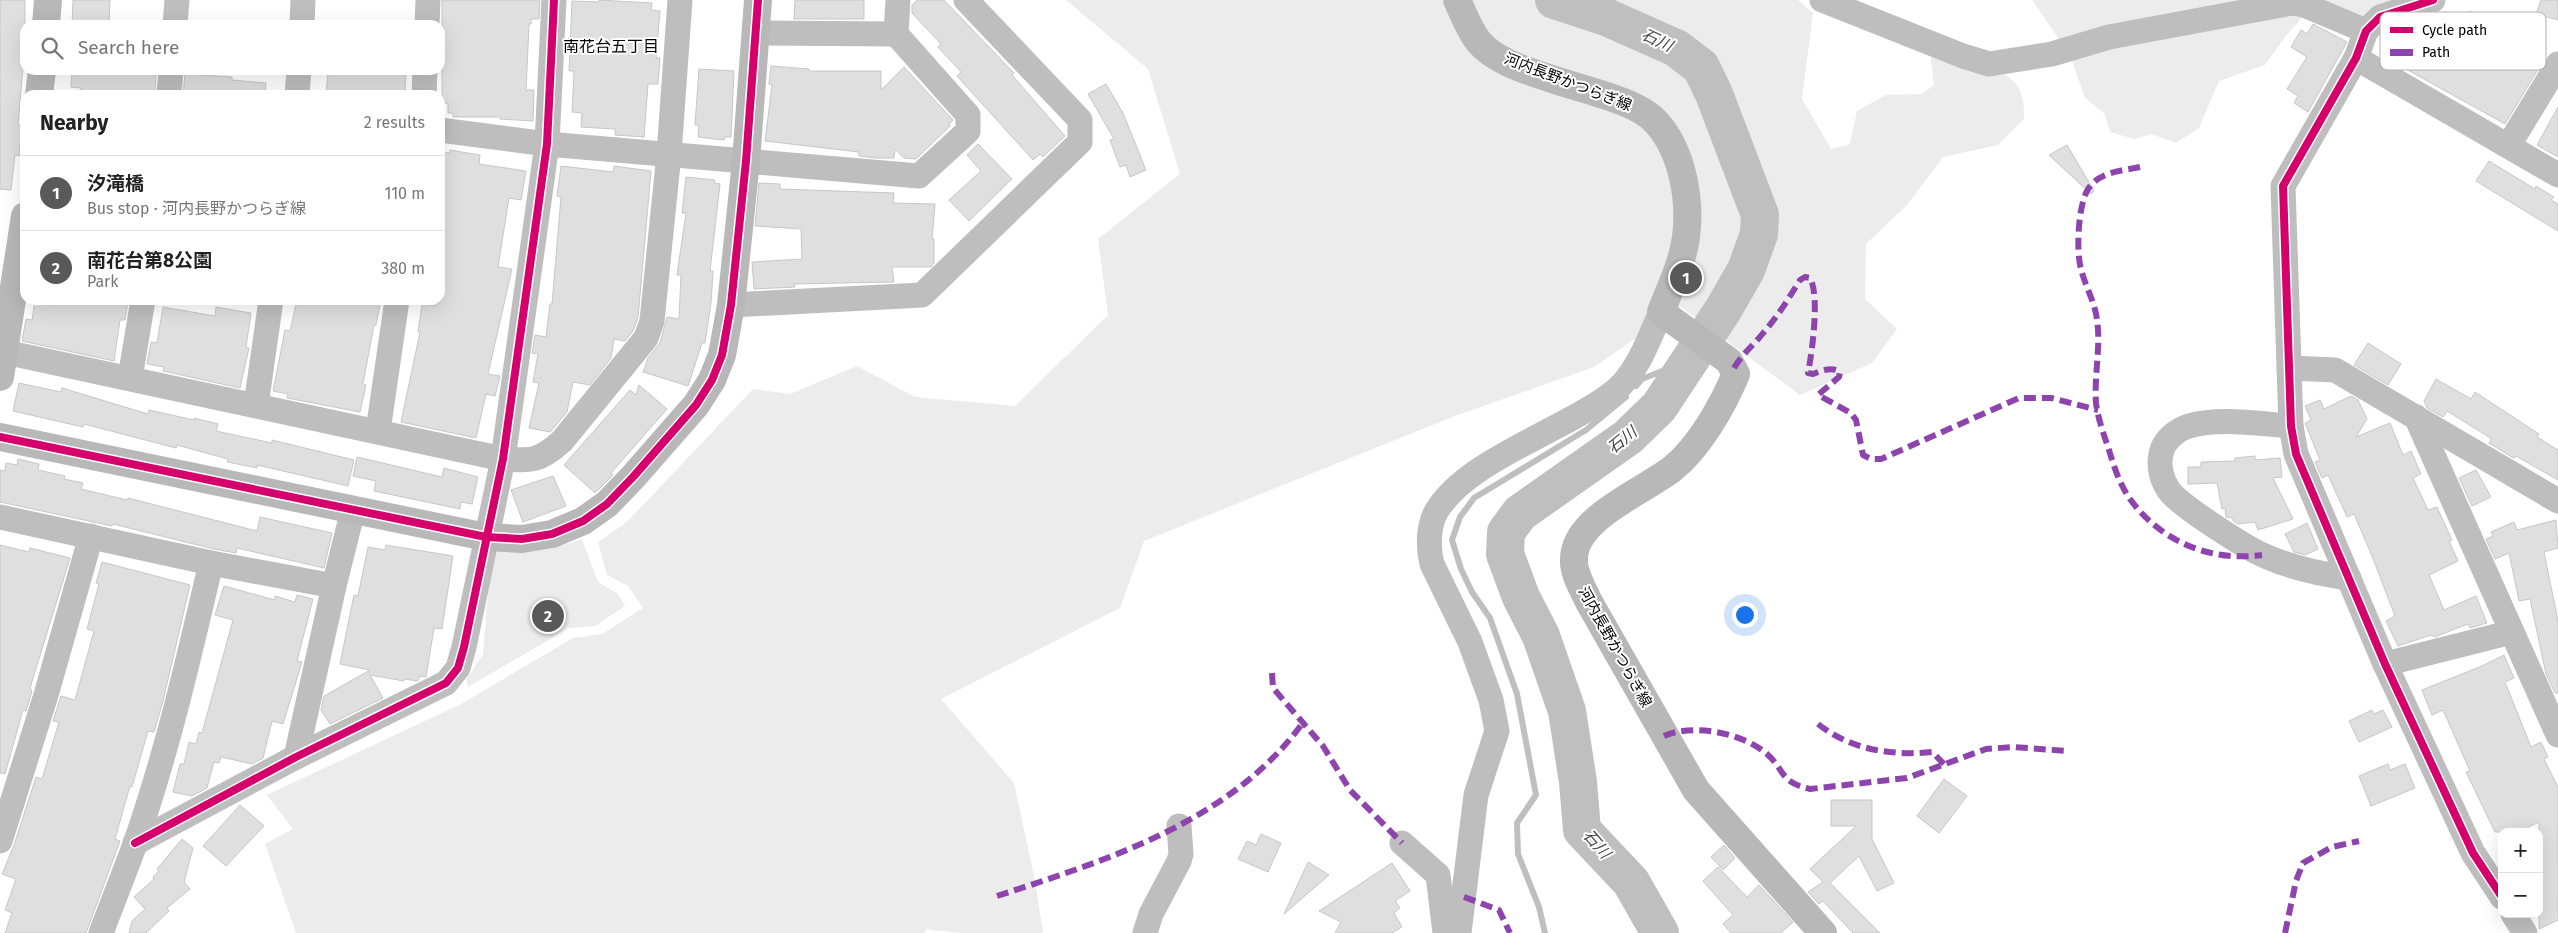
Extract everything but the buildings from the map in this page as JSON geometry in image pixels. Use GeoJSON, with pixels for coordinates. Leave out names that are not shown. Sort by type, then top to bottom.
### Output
{"type":"FeatureCollection","features":[{"type":"Feature","properties":{"kind":"street"},"geometry":{"type":"LineString","coordinates":[[46,20],[48,0]]}},
{"type":"Feature","properties":{"kind":"street"},"geometry":{"type":"LineString","coordinates":[[175,20],[177,0]]}},
{"type":"Feature","properties":{"kind":"street"},"geometry":{"type":"LineString","coordinates":[[302,20],[303,0]]}},
{"type":"Feature","properties":{"kind":"street"},"geometry":{"type":"LineString","coordinates":[[427,20],[428,0]]}},
{"type":"Feature","properties":{"kind":"street"},"geometry":{"type":"LineString","coordinates":[[135,843],[296,757],[446,683],[458,668],[464,648],[503,459],[547,144],[554,0]]}},
{"type":"Feature","properties":{"kind":"street"},"geometry":{"type":"LineString","coordinates":[[20,247],[2,360],[130,378],[503,459],[529,461],[546,455],[562,441],[646,338],[652,321],[669,154],[680,0]]}},
{"type":"Feature","properties":{"kind":"street"},"geometry":{"type":"LineString","coordinates":[[0,436],[486,537],[522,539],[552,534],[583,521],[607,504],[633,478],[696,406],[712,380],[722,355],[731,305],[746,161],[758,0]]}},
{"type":"Feature","properties":{"kind":"street"},"geometry":{"type":"LineString","coordinates":[[445,131],[547,144],[919,176],[968,131],[968,115],[896,34],[898,0]]}},
{"type":"Feature","properties":{"kind":"street"},"geometry":{"type":"LineString","coordinates":[[731,305],[922,295],[1080,142],[1080,120],[966,0]]}},
{"type":"Feature","properties":{"kind":"street","name":"河内長野かつらぎ線"},"geometry":{"type":"LineString","coordinates":[[1457,0],[1478,41],[1505,61],[1636,108],[1656,121],[1672,147],[1682,174],[1686,207],[1686,237],[1664,314],[1729,361],[1736,374],[1704,432],[1673,468],[1598,518],[1580,536],[1574,558],[1578,578],[1589,602],[1696,790],[1823,933]]}},
{"type":"Feature","properties":{"kind":"street"},"geometry":{"type":"LineString","coordinates":[[1822,0],[1962,56],[1989,64],[2052,54],[2108,37],[2292,3],[2304,5],[2366,32]]}},
{"type":"Feature","properties":{"kind":"street"},"geometry":{"type":"LineString","coordinates":[[2396,12],[2433,0]]}},
{"type":"Feature","properties":{"kind":"street"},"geometry":{"type":"LineString","coordinates":[[2380,17],[2366,32],[2356,58],[2283,186],[2291,426],[2296,454],[2385,664],[2473,853],[2498,891]]}},
{"type":"Feature","properties":{"kind":"street"},"geometry":{"type":"LineString","coordinates":[[756,32],[896,34]]}},
{"type":"Feature","properties":{"kind":"street"},"geometry":{"type":"LineString","coordinates":[[2356,58],[2509,145],[2558,176]]}},
{"type":"Feature","properties":{"kind":"street"},"geometry":{"type":"LineString","coordinates":[[2509,145],[2558,64]]}},
{"type":"Feature","properties":{"kind":"street"},"geometry":{"type":"LineString","coordinates":[[40,90],[41,75]]}},
{"type":"Feature","properties":{"kind":"street"},"geometry":{"type":"LineString","coordinates":[[169,90],[171,75]]}},
{"type":"Feature","properties":{"kind":"street"},"geometry":{"type":"LineString","coordinates":[[297,90],[299,75]]}},
{"type":"Feature","properties":{"kind":"street"},"geometry":{"type":"LineString","coordinates":[[424,90],[425,75]]}},
{"type":"Feature","properties":{"kind":"street"},"geometry":{"type":"LineString","coordinates":[[130,378],[142,305]]}},
{"type":"Feature","properties":{"kind":"street"},"geometry":{"type":"LineString","coordinates":[[256,406],[270,305]]}},
{"type":"Feature","properties":{"kind":"street"},"geometry":{"type":"LineString","coordinates":[[378,431],[396,305]]}},
{"type":"Feature","properties":{"kind":"street"},"geometry":{"type":"LineString","coordinates":[[1459,933],[1476,795],[1497,731],[1491,700],[1470,642],[1432,564],[1429,552],[1431,529],[1436,512],[1457,486],[1485,466],[1583,413],[1616,389],[1637,362],[1664,314]]}},
{"type":"Feature","properties":{"kind":"street"},"geometry":{"type":"LineString","coordinates":[[2289,368],[2335,370],[2558,501]]}},
{"type":"Feature","properties":{"kind":"street"},"geometry":{"type":"LineString","coordinates":[[2416,417],[2512,632],[2553,711],[2558,735]]}},
{"type":"Feature","properties":{"kind":"street"},"geometry":{"type":"LineString","coordinates":[[2291,426],[2211,423],[2188,426],[2173,434],[2162,448],[2159,463],[2162,475],[2171,493],[2198,515],[2262,555],[2314,573],[2349,578]]}},
{"type":"Feature","properties":{"kind":"street"},"geometry":{"type":"LineString","coordinates":[[296,757],[353,510]]}},
{"type":"Feature","properties":{"kind":"street"},"geometry":{"type":"LineString","coordinates":[[0,517],[211,563],[334,586]]}},
{"type":"Feature","properties":{"kind":"street"},"geometry":{"type":"LineString","coordinates":[[0,841],[43,705],[91,536]]}},
{"type":"Feature","properties":{"kind":"street"},"geometry":{"type":"LineString","coordinates":[[101,933],[135,843],[182,684],[211,563]]}},
{"type":"Feature","properties":{"kind":"street"},"geometry":{"type":"LineString","coordinates":[[2385,664],[2512,632]]}},
{"type":"Feature","properties":{"kind":"street"},"geometry":{"type":"LineString","coordinates":[[1145,933],[1151,914],[1179,861],[1181,854],[1179,826]]}},
{"type":"Feature","properties":{"kind":"street"},"geometry":{"type":"LineString","coordinates":[[1402,843],[1438,875],[1445,933]]}},
{"type":"Feature","properties":{"kind":"street"},"geometry":{"type":"LineString","coordinates":[[2516,918],[2525,933]]}},
{"type":"Feature","properties":{"kind":"shaded area"},"geometry":{"type":"Polygon","coordinates":[[[1066,0],[1798,0],[1813,13],[1802,99],[1831,149],[1850,144],[1857,111],[1886,95],[1922,94],[1934,85],[1930,52],[1989,67],[2010,78],[2017,85],[2021,93],[2024,119],[1998,145],[1943,157],[1907,205],[1866,244],[1865,299],[1897,329],[1872,363],[1800,395],[1681,307],[1594,367],[1455,416],[1144,541],[1120,608],[941,699],[1014,783],[1035,881],[1043,933],[960,933],[926,929],[925,933],[296,933],[265,844],[293,829],[267,795],[461,704],[573,638],[602,634],[643,608],[628,586],[607,575],[598,542],[627,522],[753,389],[790,394],[857,366],[915,397],[1015,406],[1108,315],[1098,239],[1180,174],[1148,69],[1066,0]]]}},
{"type":"Feature","properties":{"kind":"shaded area"},"geometry":{"type":"Polygon","coordinates":[[[2032,0],[2398,0],[2362,22],[2315,3],[2285,37],[2265,65],[2219,81],[2199,128],[2176,143],[2151,134],[2134,139],[2110,132],[2105,114],[2085,98],[2070,55],[2032,0]]]}},
{"type":"Feature","properties":{"kind":"shaded area"},"geometry":{"type":"Polygon","coordinates":[[[582,539],[598,582],[618,594],[625,606],[595,626],[569,628],[468,687],[466,680],[483,654],[491,559],[498,551],[520,552],[541,550],[582,539]]]}},
{"type":"Feature","properties":{"kind":"waterway","name":"石川"},"geometry":{"type":"LineString","coordinates":[[1554,0],[1606,17],[1676,48],[1701,67],[1714,94],[1760,215],[1759,234],[1746,270],[1723,310],[1659,407],[1628,437],[1520,513],[1506,532],[1505,554],[1521,597],[1541,636],[1567,711],[1578,782],[1582,830],[1631,882],[1660,933]]}},
{"type":"Feature","properties":{"kind":"waterway"},"geometry":{"type":"LineString","coordinates":[[1636,386],[1642,379],[1690,360]]}},
{"type":"Feature","properties":{"kind":"waterway"},"geometry":{"type":"LineString","coordinates":[[1545,933],[1539,907],[1518,854],[1517,823],[1536,795],[1517,694],[1490,618],[1472,592],[1461,569],[1452,540],[1460,517],[1474,498],[1586,430],[1626,397]]}},
{"type":"Feature","properties":{"kind":"marked path"},"geometry":{"type":"LineString","coordinates":[[2140,167],[2110,173],[2091,185],[2084,198],[2080,218],[2079,261],[2097,320],[2096,403],[2103,433],[2126,494],[2142,514],[2157,527],[2188,546],[2206,552],[2224,555],[2262,555]]}},
{"type":"Feature","properties":{"kind":"marked path"},"geometry":{"type":"LineString","coordinates":[[1734,368],[1774,320],[1800,280],[1805,277],[1810,278],[1813,286],[1815,310],[1808,373],[1813,374],[1830,369],[1840,372],[1839,377],[1818,395],[1851,413],[1856,420],[1863,455],[1871,459],[1881,459],[2019,398],[2051,398],[2098,410]]}},
{"type":"Feature","properties":{"kind":"marked path"},"geometry":{"type":"LineString","coordinates":[[1272,673],[1273,688],[1323,746],[1350,790],[1402,843]]}},
{"type":"Feature","properties":{"kind":"marked path"},"geometry":{"type":"LineString","coordinates":[[997,896],[1123,852],[1203,812],[1239,787],[1273,758],[1302,724]]}},
{"type":"Feature","properties":{"kind":"marked path"},"geometry":{"type":"LineString","coordinates":[[1818,724],[1844,740],[1858,745],[1887,752],[1932,752],[1944,764]]}},
{"type":"Feature","properties":{"kind":"marked path"},"geometry":{"type":"LineString","coordinates":[[1664,736],[1676,732],[1703,730],[1745,740],[1767,754],[1793,783],[1810,789],[1907,778],[1986,749],[2013,747],[2067,751]]}},
{"type":"Feature","properties":{"kind":"marked path"},"geometry":{"type":"LineString","coordinates":[[2285,933],[2296,881],[2303,863],[2332,847],[2359,841]]}},
{"type":"Feature","properties":{"kind":"marked path"},"geometry":{"type":"LineString","coordinates":[[1464,897],[1499,910],[1510,933]]}},
{"type":"Feature","properties":{"kind":"cycle path"},"geometry":{"type":"LineString","coordinates":[[135,843],[296,757],[446,683],[458,668],[503,459],[547,144],[554,0]]}},
{"type":"Feature","properties":{"kind":"cycle path"},"geometry":{"type":"LineString","coordinates":[[0,437],[486,537],[522,539],[552,534],[583,521],[607,504],[696,405],[712,380],[722,355],[731,305],[746,161],[758,0]]}},
{"type":"Feature","properties":{"kind":"cycle path"},"geometry":{"type":"LineString","coordinates":[[2396,12],[2433,0]]}},
{"type":"Feature","properties":{"kind":"cycle path"},"geometry":{"type":"LineString","coordinates":[[2380,17],[2366,31],[2356,58],[2283,186],[2291,426],[2296,454],[2385,664],[2473,853],[2498,891]]}},
{"type":"Feature","properties":{"kind":"place","name":"汐滝橋"},"geometry":{"type":"Point","coordinates":[1686,278]}},
{"type":"Feature","properties":{"kind":"place","name":"南花台第8公園"},"geometry":{"type":"Point","coordinates":[548,616]}},
{"type":"Feature","properties":{"kind":"district","name":"南花台五丁目"},"geometry":{"type":"Point","coordinates":[611,46]}}]}
